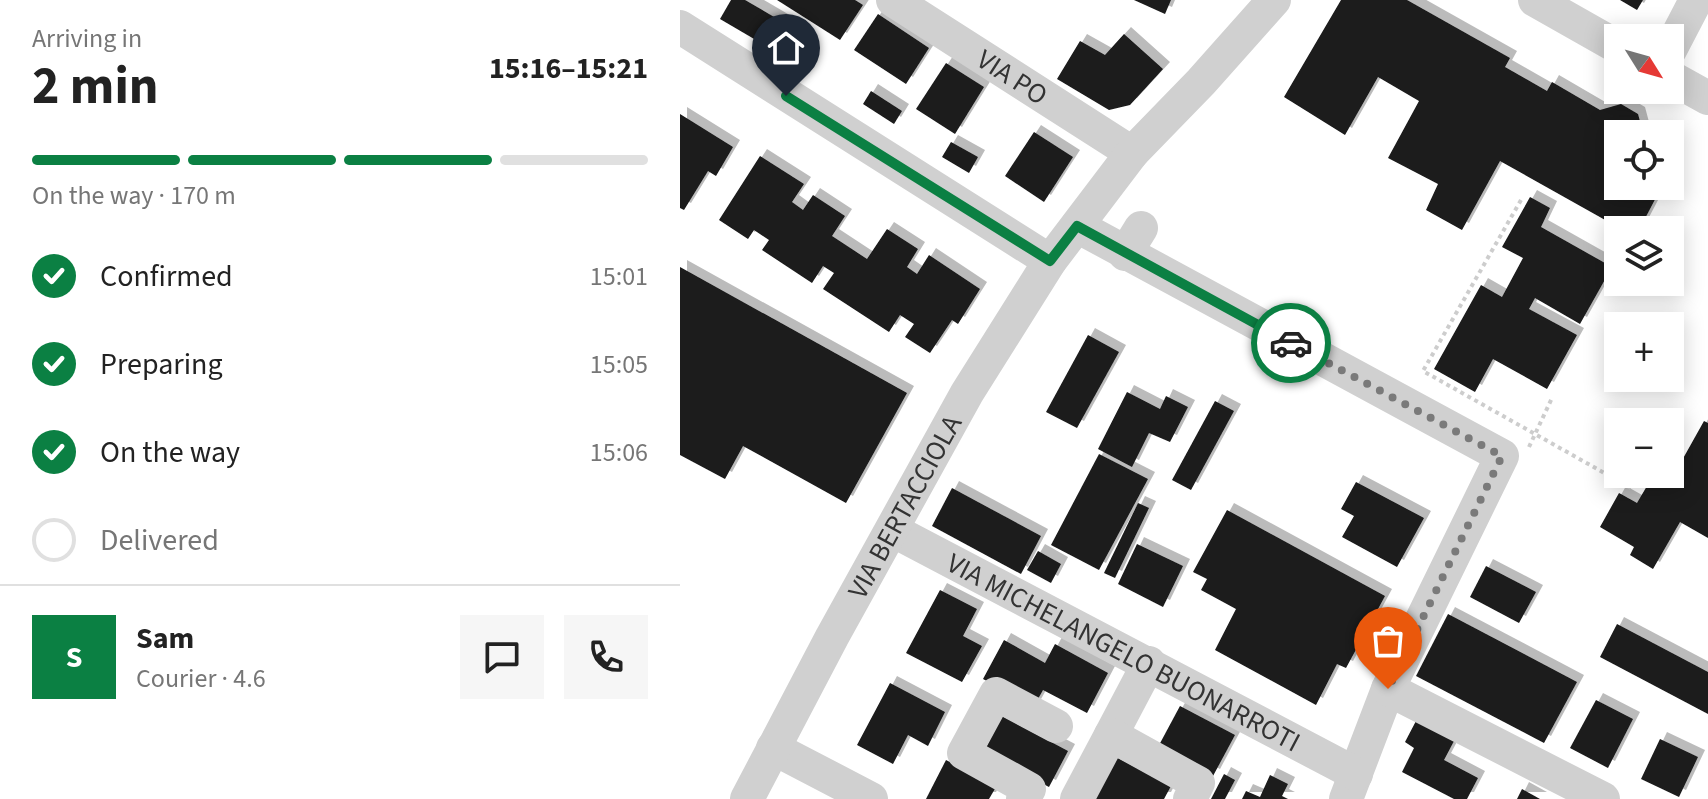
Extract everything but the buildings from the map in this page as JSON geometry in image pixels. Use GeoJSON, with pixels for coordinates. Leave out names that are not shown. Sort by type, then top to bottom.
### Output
{"type":"FeatureCollection","features":[{"type":"Feature","properties":{"kind":"street","name":"VIA PO"},"geometry":{"type":"LineString","coordinates":[[893,0],[1132,153]]}},
{"type":"Feature","properties":{"kind":"street","name":"VIA BERTACCIOLA"},"geometry":{"type":"LineString","coordinates":[[747,799],[967,393],[1050,261],[1132,153],[1274,0]]}},
{"type":"Feature","properties":{"kind":"street"},"geometry":{"type":"LineString","coordinates":[[1535,0],[1604,39]]}},
{"type":"Feature","properties":{"kind":"street"},"geometry":{"type":"LineString","coordinates":[[1684,24],[1696,0]]}},
{"type":"Feature","properties":{"kind":"street"},"geometry":{"type":"LineString","coordinates":[[680,27],[1050,261]]}},
{"type":"Feature","properties":{"kind":"street"},"geometry":{"type":"LineString","coordinates":[[1684,85],[1708,98]]}},
{"type":"Feature","properties":{"kind":"street"},"geometry":{"type":"LineString","coordinates":[[1077,226],[1133,241],[1502,456],[1388,689],[1351,786]]}},
{"type":"Feature","properties":{"kind":"street","name":"VIA MICHELANGELO BUONARROTI"},"geometry":{"type":"LineString","coordinates":[[892,530],[1149,663],[1351,786]]}},
{"type":"Feature","properties":{"kind":"street"},"geometry":{"type":"LineString","coordinates":[[1077,799],[1149,663]]}},
{"type":"Feature","properties":{"kind":"street"},"geometry":{"type":"LineString","coordinates":[[1388,689],[1603,799]]}},
{"type":"Feature","properties":{"kind":"street"},"geometry":{"type":"LineString","coordinates":[[1023,799],[1029,789],[964,753],[996,694],[1056,726]]}},
{"type":"Feature","properties":{"kind":"street"},"geometry":{"type":"LineString","coordinates":[[1111,735],[1198,783],[1190,799]]}},
{"type":"Feature","properties":{"kind":"street"},"geometry":{"type":"LineString","coordinates":[[773,748],[871,799]]}},
{"type":"Feature","properties":{"kind":"path"},"geometry":{"type":"LineString","coordinates":[[1521,200],[1423,371],[1604,473]]}},
{"type":"Feature","properties":{"kind":"way so far"},"geometry":{"type":"LineString","coordinates":[[1291,343],[1502,456],[1388,689]]}},
{"type":"Feature","properties":{"kind":"route"},"geometry":{"type":"LineString","coordinates":[[786,96],[1050,261],[1077,226],[1291,343]]}}]}
